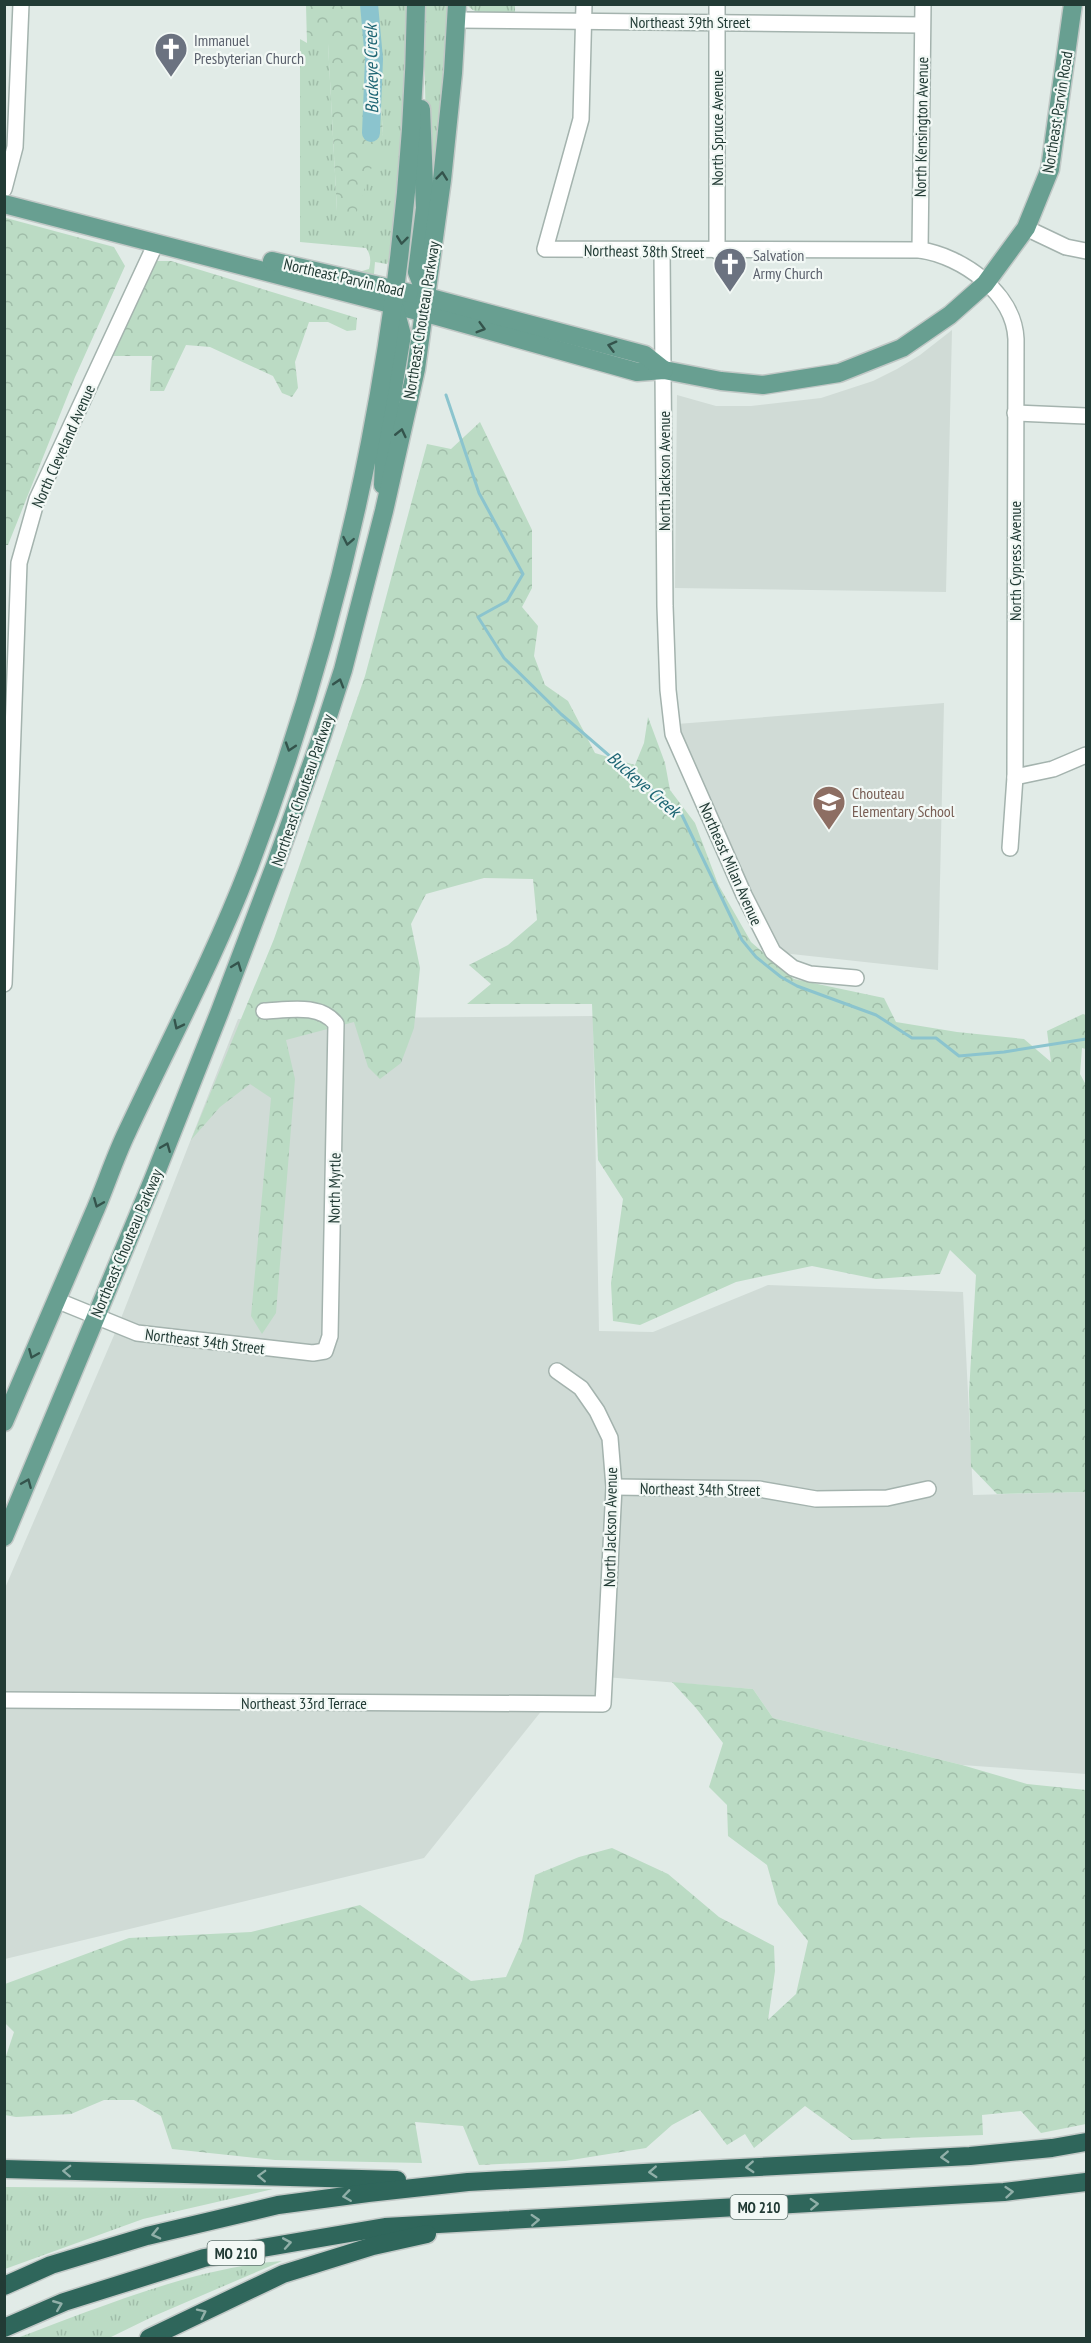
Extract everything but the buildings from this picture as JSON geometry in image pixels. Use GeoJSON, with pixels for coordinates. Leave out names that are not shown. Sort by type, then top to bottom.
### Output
{"type":"FeatureCollection","features":[{"type":"Feature","properties":{"kind":"highway","name":"MO 210"},"geometry":{"type":"LineString","coordinates":[[4,2286],[51,2265],[147,2236],[278,2205],[368,2193],[468,2182],[970,2156],[1052,2148],[1086,2142]]}},
{"type":"Feature","properties":{"kind":"highway"},"geometry":{"type":"LineString","coordinates":[[4,2169],[468,2182]]}},
{"type":"Feature","properties":{"kind":"highway","name":"MO 210"},"geometry":{"type":"LineString","coordinates":[[4,2328],[64,2302],[204,2258],[385,2227],[477,2224],[1004,2192],[1086,2182]]}},
{"type":"Feature","properties":{"kind":"highway"},"geometry":{"type":"LineString","coordinates":[[149,2338],[283,2274],[373,2246],[477,2224]]}},
{"type":"Feature","properties":{"kind":"main road","name":"Northeast Chouteau Parkway"},"geometry":{"type":"LineString","coordinates":[[4,1422],[125,1137],[218,942],[249,866],[281,774],[342,570],[382,384],[390,294],[404,234],[416,4]]}},
{"type":"Feature","properties":{"kind":"main road","name":"Northeast Parvin Road"},"geometry":{"type":"LineString","coordinates":[[4,204],[156,243],[390,294],[429,309],[645,355],[664,370],[721,381],[764,385],[838,373],[902,348],[950,315],[986,284],[1026,228],[1050,169],[1074,4]]}},
{"type":"Feature","properties":{"kind":"main road","name":"Northeast Chouteau Parkway"},"geometry":{"type":"LineString","coordinates":[[4,1537],[153,1180],[220,1011],[321,738],[343,670],[384,511],[429,309],[457,12]]}},
{"type":"Feature","properties":{"kind":"main road"},"geometry":{"type":"LineString","coordinates":[[416,35],[425,208],[417,272],[429,309]]}},
{"type":"Feature","properties":{"kind":"main road"},"geometry":{"type":"LineString","coordinates":[[384,511],[382,463],[402,335],[390,294]]}},
{"type":"Feature","properties":{"kind":"street"},"geometry":{"type":"LineString","coordinates":[[4,189],[10,144],[21,4]]}},
{"type":"Feature","properties":{"kind":"street"},"geometry":{"type":"LineString","coordinates":[[584,4],[584,22]]}},
{"type":"Feature","properties":{"kind":"street","name":"North Spruce Avenue"},"geometry":{"type":"LineString","coordinates":[[717,4],[717,251]]}},
{"type":"Feature","properties":{"kind":"street","name":"North Kensington Avenue"},"geometry":{"type":"LineString","coordinates":[[920,250],[923,4]]}},
{"type":"Feature","properties":{"kind":"street","name":"Northeast 39th Street"},"geometry":{"type":"LineString","coordinates":[[457,12],[584,22],[717,21],[922,25]]}},
{"type":"Feature","properties":{"kind":"street","name":"Northeast 38th Street"},"geometry":{"type":"LineString","coordinates":[[584,22],[581,119],[545,249],[920,250],[941,254],[955,260],[986,284]]}},
{"type":"Feature","properties":{"kind":"street"},"geometry":{"type":"LineString","coordinates":[[1026,228],[1059,244],[1086,252]]}},
{"type":"Feature","properties":{"kind":"street","name":"North Cleveland Avenue"},"geometry":{"type":"LineString","coordinates":[[4,984],[19,563],[37,499],[156,243]]}},
{"type":"Feature","properties":{"kind":"street","name":"North Jackson Avenue"},"geometry":{"type":"LineString","coordinates":[[662,251],[665,606],[668,690]]}},
{"type":"Feature","properties":{"kind":"street","name":"North Cypress Avenue"},"geometry":{"type":"LineString","coordinates":[[986,284],[1005,303],[1015,324],[1015,777],[1010,848]]}},
{"type":"Feature","properties":{"kind":"street"},"geometry":{"type":"LineString","coordinates":[[1015,413],[1086,416]]}},
{"type":"Feature","properties":{"kind":"street","name":"Northeast Milan Avenue"},"geometry":{"type":"LineString","coordinates":[[668,690],[673,734],[744,895],[773,952],[793,968],[810,974],[856,978]]}},
{"type":"Feature","properties":{"kind":"street"},"geometry":{"type":"LineString","coordinates":[[1015,777],[1053,769],[1086,755]]}},
{"type":"Feature","properties":{"kind":"street","name":"North Myrtle"},"geometry":{"type":"LineString","coordinates":[[264,1011],[320,1011],[330,1015],[336,1024],[330,1335],[325,1351]]}},
{"type":"Feature","properties":{"kind":"street","name":"Northeast 34th Street"},"geometry":{"type":"LineString","coordinates":[[56,1300],[137,1334],[313,1353],[325,1351]]}},
{"type":"Feature","properties":{"kind":"street","name":"North Jackson Avenue"},"geometry":{"type":"LineString","coordinates":[[557,1371],[581,1388],[597,1411],[610,1438],[614,1487],[603,1704]]}},
{"type":"Feature","properties":{"kind":"street","name":"Northeast 34th Street"},"geometry":{"type":"LineString","coordinates":[[614,1487],[759,1489],[816,1499],[886,1498],[928,1489]]}},
{"type":"Feature","properties":{"kind":"street","name":"Northeast 33rd Terrace"},"geometry":{"type":"LineString","coordinates":[[4,1700],[603,1704]]}},
{"type":"Feature","properties":{"kind":"shaded area"},"geometry":{"type":"Polygon","coordinates":[[[952,330],[946,592],[675,588],[677,395],[716,406],[751,406],[821,398],[873,381],[897,369],[920,355],[952,330]]]}},
{"type":"Feature","properties":{"kind":"shaded area","name":"Chouteau Elementary School"},"geometry":{"type":"Polygon","coordinates":[[[944,703],[938,970],[773,952],[705,808],[677,724],[944,703]]]}},
{"type":"Feature","properties":{"kind":"shaded area"},"geometry":{"type":"Polygon","coordinates":[[[593,1016],[599,1331],[653,1332],[768,1285],[963,1292],[973,1495],[1086,1492],[1086,1774],[962,1765],[773,1718],[753,1689],[605,1677],[603,1704],[547,1704],[424,1858],[5,1959],[5,1588],[118,1326],[238,1019],[593,1016]]]}},
{"type":"Feature","properties":{"kind":"green space"},"geometry":{"type":"Polygon","coordinates":[[[306,5],[374,5],[383,134],[355,217],[337,211],[328,44],[307,43],[306,5]]]}},
{"type":"Feature","properties":{"kind":"green space"},"geometry":{"type":"Polygon","coordinates":[[[374,5],[407,5],[405,68],[390,257],[387,264],[375,262],[374,274],[361,274],[370,266],[370,256],[366,248],[300,242],[300,39],[307,43],[328,43],[337,211],[383,134],[374,5]]]}},
{"type":"Feature","properties":{"kind":"green space"},"geometry":{"type":"Polygon","coordinates":[[[423,5],[449,5],[433,191],[428,207],[423,5]]]}},
{"type":"Feature","properties":{"kind":"green space"},"geometry":{"type":"Polygon","coordinates":[[[467,5],[515,5],[515,13],[496,15],[477,12],[467,5]]]}},
{"type":"Feature","properties":{"kind":"green space"},"geometry":{"type":"Polygon","coordinates":[[[6,218],[114,247],[125,266],[75,377],[8,545],[4,545],[6,218]]]}},
{"type":"Feature","properties":{"kind":"green space"},"geometry":{"type":"Polygon","coordinates":[[[157,261],[171,261],[357,318],[356,330],[347,331],[328,322],[309,322],[295,362],[298,388],[292,397],[282,393],[273,376],[210,347],[186,345],[164,391],[150,391],[152,356],[111,356],[157,261]]]}},
{"type":"Feature","properties":{"kind":"green space"},"geometry":{"type":"Polygon","coordinates":[[[480,422],[532,530],[532,588],[522,607],[538,626],[534,656],[545,685],[568,701],[595,753],[635,765],[644,743],[648,717],[665,763],[670,790],[695,823],[718,884],[751,942],[794,979],[884,998],[896,1022],[957,1032],[1024,1039],[1051,1062],[1047,1031],[1083,1014],[1086,1015],[1086,1049],[1082,1048],[1080,1074],[1086,1085],[1086,1492],[997,1494],[971,1467],[969,1392],[976,1275],[950,1250],[940,1274],[876,1279],[812,1266],[736,1282],[640,1325],[613,1321],[611,1283],[623,1199],[598,1160],[592,1004],[467,1004],[491,984],[469,965],[508,945],[537,920],[533,879],[484,878],[426,894],[411,924],[420,968],[414,1028],[401,1063],[380,1079],[368,1067],[354,1022],[286,1040],[295,1079],[276,1313],[262,1334],[251,1316],[271,1098],[250,1084],[220,1107],[191,1140],[274,939],[365,676],[427,444],[451,449],[480,422]]]}},
{"type":"Feature","properties":{"kind":"green space"},"geometry":{"type":"Polygon","coordinates":[[[672,1682],[753,1689],[773,1718],[962,1765],[1027,1784],[1086,1790],[1086,2124],[1041,2133],[1021,2111],[982,2115],[983,2135],[852,2140],[805,2106],[754,2148],[745,2134],[727,2145],[700,2110],[672,2125],[646,2148],[565,2161],[479,2165],[463,2126],[415,2122],[422,2163],[275,2160],[172,2149],[161,2116],[134,2100],[104,2100],[71,2114],[16,2117],[5,2115],[5,2059],[14,2032],[5,2023],[5,1984],[129,1938],[251,1932],[360,1905],[471,1981],[506,1977],[522,1941],[535,1875],[579,1857],[612,1848],[668,1874],[719,1917],[774,1946],[775,1971],[768,2020],[796,1994],[808,1941],[778,1904],[767,1865],[728,1836],[727,1805],[709,1787],[723,1743],[672,1682]]]}},
{"type":"Feature","properties":{"kind":"green space"},"geometry":{"type":"Polygon","coordinates":[[[5,2187],[273,2189],[143,2219],[5,2269],[5,2187]]]}},
{"type":"Feature","properties":{"kind":"green space"},"geometry":{"type":"Polygon","coordinates":[[[282,2261],[154,2316],[109,2338],[17,2338],[182,2280],[216,2271],[282,2261]]]}},
{"type":"Feature","properties":{"kind":"waterway","name":"Buckeye Creek"},"geometry":{"type":"LineString","coordinates":[[369,4],[374,59],[371,133]]}},
{"type":"Feature","properties":{"kind":"waterway","name":"Buckeye Creek"},"geometry":{"type":"LineString","coordinates":[[446,395],[479,493],[523,574],[507,601],[478,617],[504,658],[561,714],[633,776],[680,811],[742,940],[756,957],[781,977],[797,986],[876,1015],[912,1038],[936,1038],[959,1056],[1004,1052],[1086,1039]]}},
{"type":"Feature","properties":{"kind":"place","name":"Immanuel Presbyterian Church"},"geometry":{"type":"Point","coordinates":[171,78]}},
{"type":"Feature","properties":{"kind":"place","name":"Salvation Army Church"},"geometry":{"type":"Point","coordinates":[730,293]}},
{"type":"Feature","properties":{"kind":"place","name":"Chouteau Elementary School"},"geometry":{"type":"Point","coordinates":[829,831]}}]}
